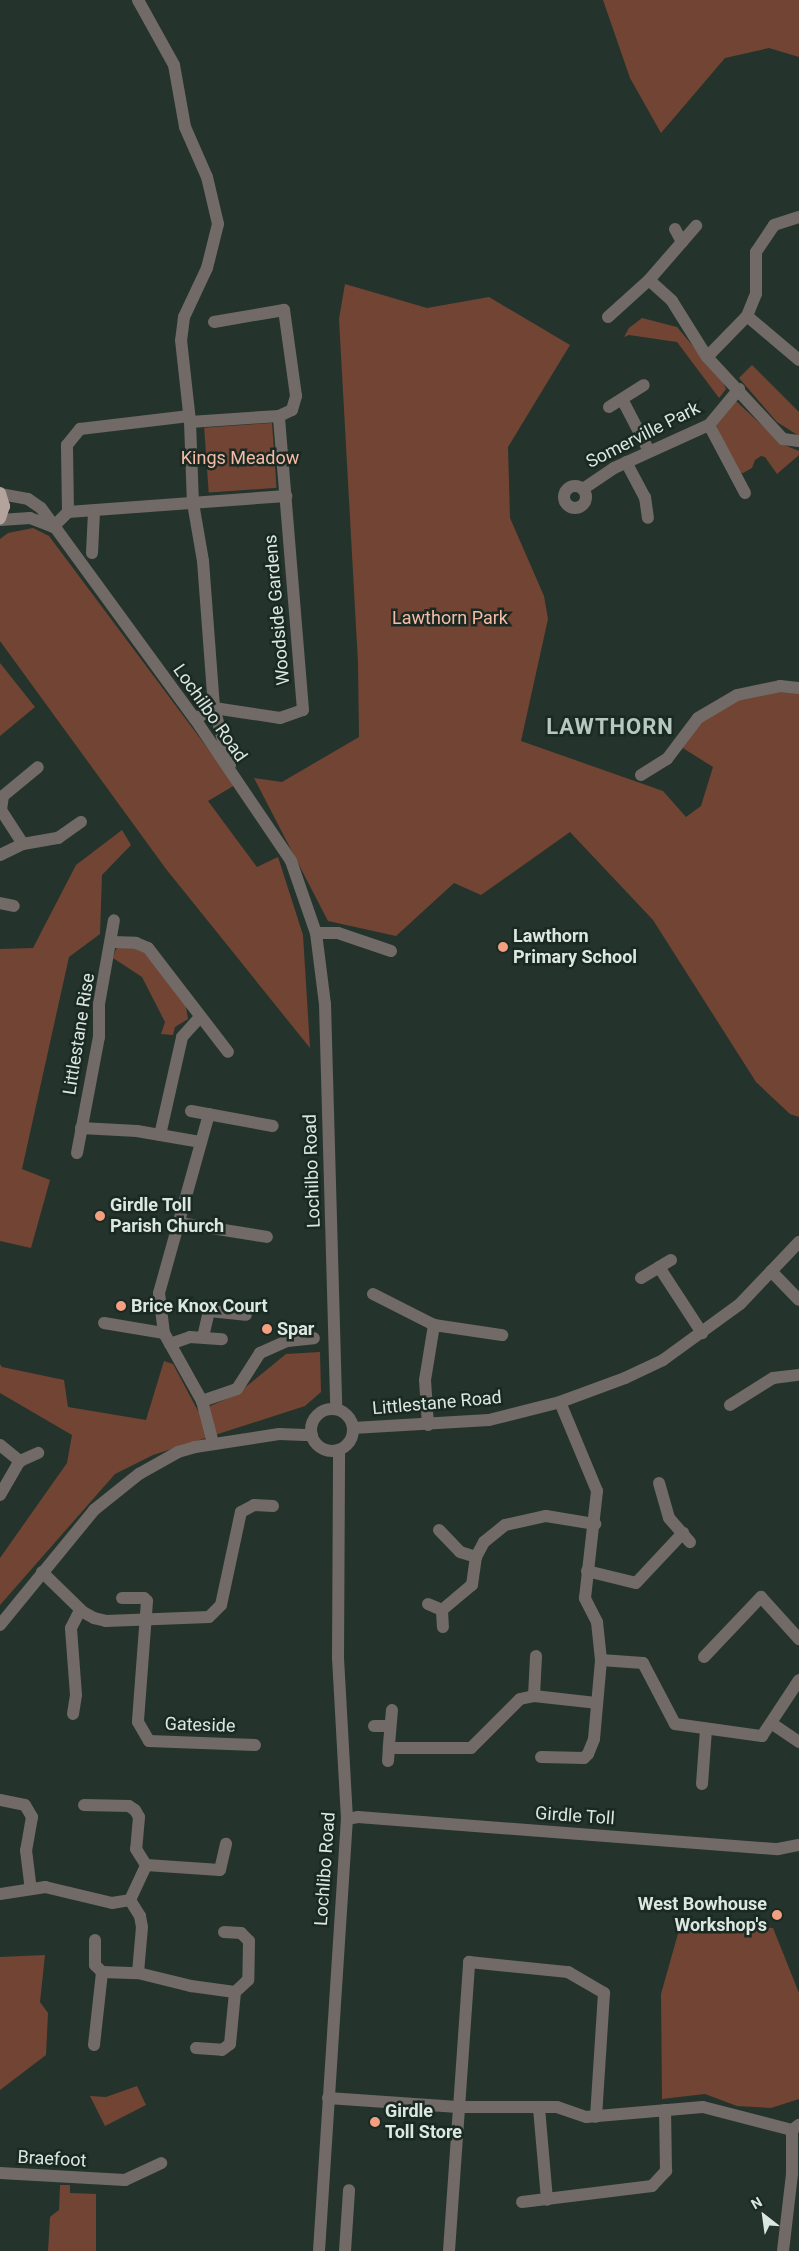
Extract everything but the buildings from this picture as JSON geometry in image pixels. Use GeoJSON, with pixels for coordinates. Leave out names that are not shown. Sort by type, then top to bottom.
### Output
{"type":"FeatureCollection","features":[{"type":"Feature","properties":{"kind":"main road"},"geometry":{"type":"LineString","coordinates":[[0,493],[4,506],[0,519]]}},
{"type":"Feature","properties":{"kind":"street"},"geometry":{"type":"LineString","coordinates":[[138,0],[174,65],[185,127],[217,209],[217,241],[189,303],[181,340],[190,419],[193,503],[203,561],[214,708],[234,777]]}},
{"type":"Feature","properties":{"kind":"street"},"geometry":{"type":"LineString","coordinates":[[707,357],[746,316],[756,294],[756,252],[774,225],[799,217]]}},
{"type":"Feature","properties":{"kind":"street"},"geometry":{"type":"LineString","coordinates":[[608,317],[649,280],[696,226]]}},
{"type":"Feature","properties":{"kind":"street"},"geometry":{"type":"LineString","coordinates":[[675,229],[682,242]]}},
{"type":"Feature","properties":{"kind":"street"},"geometry":{"type":"LineString","coordinates":[[649,280],[672,301],[707,357],[739,389],[783,439],[799,441]]}},
{"type":"Feature","properties":{"kind":"street"},"geometry":{"type":"LineString","coordinates":[[611,297],[625,301]]}},
{"type":"Feature","properties":{"kind":"street"},"geometry":{"type":"LineString","coordinates":[[0,519],[30,518],[53,527],[68,512],[68,445],[80,429],[190,419],[280,416],[292,410],[296,396],[284,310],[214,322]]}},
{"type":"Feature","properties":{"kind":"street"},"geometry":{"type":"LineString","coordinates":[[746,316],[799,360]]}},
{"type":"Feature","properties":{"kind":"street"},"geometry":{"type":"LineString","coordinates":[[609,407],[644,385]]}},
{"type":"Feature","properties":{"kind":"street","name":"Somerville Park"},"geometry":{"type":"LineString","coordinates":[[583,489],[626,462],[709,425],[739,389]]}},
{"type":"Feature","properties":{"kind":"street"},"geometry":{"type":"LineString","coordinates":[[622,400],[649,451]]}},
{"type":"Feature","properties":{"kind":"street","name":"Woodside Gardens"},"geometry":{"type":"LineString","coordinates":[[214,708],[280,718],[303,710],[280,416]]}},
{"type":"Feature","properties":{"kind":"street"},"geometry":{"type":"LineString","coordinates":[[709,425],[745,493]]}},
{"type":"Feature","properties":{"kind":"street"},"geometry":{"type":"LineString","coordinates":[[626,462],[645,497],[648,518]]}},
{"type":"Feature","properties":{"kind":"street","name":"Lochilbo Road"},"geometry":{"type":"LineString","coordinates":[[0,493],[28,499],[41,508],[53,527],[195,719],[291,861],[316,933],[325,1004],[336,1409]]}},
{"type":"Feature","properties":{"kind":"street"},"geometry":{"type":"LineString","coordinates":[[68,512],[94,512],[286,496]]}},
{"type":"Feature","properties":{"kind":"street"},"geometry":{"type":"LineString","coordinates":[[92,553],[94,512]]}},
{"type":"Feature","properties":{"kind":"street"},"geometry":{"type":"LineString","coordinates":[[641,775],[667,759],[698,718],[738,695],[780,686],[799,688]]}},
{"type":"Feature","properties":{"kind":"street"},"geometry":{"type":"LineString","coordinates":[[195,719],[214,708]]}},
{"type":"Feature","properties":{"kind":"street"},"geometry":{"type":"LineString","coordinates":[[23,844],[1,810],[3,796],[38,767]]}},
{"type":"Feature","properties":{"kind":"street"},"geometry":{"type":"LineString","coordinates":[[0,855],[23,844],[58,838],[81,822]]}},
{"type":"Feature","properties":{"kind":"street"},"geometry":{"type":"LineString","coordinates":[[0,903],[14,906]]}},
{"type":"Feature","properties":{"kind":"street","name":"Littlestane Rise"},"geometry":{"type":"LineString","coordinates":[[77,1153],[99,1037],[99,1004],[112,942],[114,920]]}},
{"type":"Feature","properties":{"kind":"street"},"geometry":{"type":"LineString","coordinates":[[316,933],[338,933],[391,951]]}},
{"type":"Feature","properties":{"kind":"street"},"geometry":{"type":"LineString","coordinates":[[112,942],[136,943],[148,948],[228,1052]]}},
{"type":"Feature","properties":{"kind":"street"},"geometry":{"type":"LineString","coordinates":[[160,1135],[182,1036],[200,1017]]}},
{"type":"Feature","properties":{"kind":"street"},"geometry":{"type":"LineString","coordinates":[[191,1111],[273,1126]]}},
{"type":"Feature","properties":{"kind":"street"},"geometry":{"type":"LineString","coordinates":[[208,1114],[180,1223],[159,1293],[167,1338],[202,1401],[213,1443]]}},
{"type":"Feature","properties":{"kind":"street"},"geometry":{"type":"LineString","coordinates":[[82,1128],[160,1135],[201,1142]]}},
{"type":"Feature","properties":{"kind":"street"},"geometry":{"type":"LineString","coordinates":[[180,1223],[267,1237]]}},
{"type":"Feature","properties":{"kind":"street","name":"Littlestane Road"},"geometry":{"type":"LineString","coordinates":[[353,1428],[489,1420],[560,1402],[625,1378],[663,1360],[740,1304],[799,1242]]}},
{"type":"Feature","properties":{"kind":"street"},"geometry":{"type":"LineString","coordinates":[[641,1278],[671,1260]]}},
{"type":"Feature","properties":{"kind":"street"},"geometry":{"type":"LineString","coordinates":[[659,1268],[702,1332]]}},
{"type":"Feature","properties":{"kind":"street"},"geometry":{"type":"LineString","coordinates":[[771,1271],[799,1300]]}},
{"type":"Feature","properties":{"kind":"street"},"geometry":{"type":"LineString","coordinates":[[373,1294],[434,1325],[502,1335]]}},
{"type":"Feature","properties":{"kind":"street"},"geometry":{"type":"LineString","coordinates":[[203,1337],[209,1311],[246,1315]]}},
{"type":"Feature","properties":{"kind":"street"},"geometry":{"type":"LineString","coordinates":[[104,1323],[167,1338],[203,1337],[222,1339]]}},
{"type":"Feature","properties":{"kind":"street"},"geometry":{"type":"LineString","coordinates":[[428,1424],[425,1380],[434,1325]]}},
{"type":"Feature","properties":{"kind":"street"},"geometry":{"type":"LineString","coordinates":[[202,1401],[237,1389],[260,1353],[287,1341],[314,1338]]}},
{"type":"Feature","properties":{"kind":"street"},"geometry":{"type":"LineString","coordinates":[[730,1405],[773,1378],[799,1375]]}},
{"type":"Feature","properties":{"kind":"street"},"geometry":{"type":"LineString","coordinates":[[541,1757],[584,1758],[588,1754],[594,1739],[601,1660],[599,1629],[585,1598],[587,1571],[595,1524],[597,1491],[560,1402]]}},
{"type":"Feature","properties":{"kind":"street"},"geometry":{"type":"LineString","coordinates":[[0,1625],[94,1510],[138,1474],[178,1452],[213,1443],[312,1429],[324,1410],[336,1409],[349,1416],[353,1428],[351,1439],[333,1450],[320,1447],[312,1429]]}},
{"type":"Feature","properties":{"kind":"street"},"geometry":{"type":"LineString","coordinates":[[0,1445],[20,1461]]}},
{"type":"Feature","properties":{"kind":"street","name":"Lochlibo Road"},"geometry":{"type":"LineString","coordinates":[[319,2251],[347,1819],[338,1658],[336,1489],[333,1450]]}},
{"type":"Feature","properties":{"kind":"street"},"geometry":{"type":"LineString","coordinates":[[0,1494],[20,1461],[38,1453]]}},
{"type":"Feature","properties":{"kind":"street"},"geometry":{"type":"LineString","coordinates":[[587,1571],[636,1583],[687,1538],[669,1518],[658,1483]]}},
{"type":"Feature","properties":{"kind":"street"},"geometry":{"type":"LineString","coordinates":[[42,1572],[80,1610],[106,1621],[209,1617],[215,1614],[221,1605],[241,1512],[254,1505],[273,1506]]}},
{"type":"Feature","properties":{"kind":"street"},"geometry":{"type":"LineString","coordinates":[[442,1610],[472,1585],[476,1557],[492,1534],[524,1518],[546,1516],[595,1524]]}},
{"type":"Feature","properties":{"kind":"street"},"geometry":{"type":"LineString","coordinates":[[439,1530],[460,1552],[476,1557]]}},
{"type":"Feature","properties":{"kind":"street"},"geometry":{"type":"LineString","coordinates":[[704,1657],[761,1597],[798,1638]]}},
{"type":"Feature","properties":{"kind":"street"},"geometry":{"type":"LineString","coordinates":[[122,1598],[144,1598],[147,1601],[146,1619]]}},
{"type":"Feature","properties":{"kind":"street"},"geometry":{"type":"LineString","coordinates":[[428,1604],[442,1610]]}},
{"type":"Feature","properties":{"kind":"street"},"geometry":{"type":"LineString","coordinates":[[73,1714],[76,1695],[71,1628],[80,1610]]}},
{"type":"Feature","properties":{"kind":"street"},"geometry":{"type":"LineString","coordinates":[[442,1610],[443,1627]]}},
{"type":"Feature","properties":{"kind":"street","name":"Gateside"},"geometry":{"type":"LineString","coordinates":[[146,1619],[138,1722],[143,1734],[149,1741],[255,1745]]}},
{"type":"Feature","properties":{"kind":"street"},"geometry":{"type":"LineString","coordinates":[[534,1696],[536,1656]]}},
{"type":"Feature","properties":{"kind":"street"},"geometry":{"type":"LineString","coordinates":[[601,1660],[644,1663],[676,1724],[762,1736],[799,1680]]}},
{"type":"Feature","properties":{"kind":"street"},"geometry":{"type":"LineString","coordinates":[[392,1710],[388,1755],[472,1748],[510,1707],[520,1699],[534,1696],[596,1703]]}},
{"type":"Feature","properties":{"kind":"street"},"geometry":{"type":"LineString","coordinates":[[771,1723],[799,1742]]}},
{"type":"Feature","properties":{"kind":"street"},"geometry":{"type":"LineString","coordinates":[[374,1726],[390,1726]]}},
{"type":"Feature","properties":{"kind":"street"},"geometry":{"type":"LineString","coordinates":[[702,1784],[706,1728]]}},
{"type":"Feature","properties":{"kind":"street"},"geometry":{"type":"LineString","coordinates":[[0,1800],[25,1805],[32,1817],[26,1850],[31,1888]]}},
{"type":"Feature","properties":{"kind":"street"},"geometry":{"type":"LineString","coordinates":[[84,1805],[129,1806],[135,1810],[139,1817],[136,1849],[146,1865]]}},
{"type":"Feature","properties":{"kind":"street","name":"Girdle Toll"},"geometry":{"type":"LineString","coordinates":[[347,1819],[778,1849],[799,1846]]}},
{"type":"Feature","properties":{"kind":"street"},"geometry":{"type":"LineString","coordinates":[[146,1865],[220,1870],[226,1844]]}},
{"type":"Feature","properties":{"kind":"street"},"geometry":{"type":"LineString","coordinates":[[130,1900],[146,1865]]}},
{"type":"Feature","properties":{"kind":"street"},"geometry":{"type":"LineString","coordinates":[[0,1894],[31,1888],[60,1888],[112,1903],[130,1900]]}},
{"type":"Feature","properties":{"kind":"street"},"geometry":{"type":"LineString","coordinates":[[130,1900],[140,1916],[142,1927],[138,1973]]}},
{"type":"Feature","properties":{"kind":"street"},"geometry":{"type":"LineString","coordinates":[[196,2048],[222,2050],[230,2044],[235,1992],[248,1980],[249,1941],[241,1934],[224,1932]]}},
{"type":"Feature","properties":{"kind":"street"},"geometry":{"type":"LineString","coordinates":[[95,1940],[94,1965],[102,1972],[138,1973],[191,1986],[235,1992]]}},
{"type":"Feature","properties":{"kind":"street"},"geometry":{"type":"LineString","coordinates":[[449,2251],[466,1966],[474,1961],[568,1972],[604,1993],[596,2117]]}},
{"type":"Feature","properties":{"kind":"street"},"geometry":{"type":"LineString","coordinates":[[94,2045],[102,1972]]}},
{"type":"Feature","properties":{"kind":"street"},"geometry":{"type":"LineString","coordinates":[[328,2098],[458,2107],[557,2108],[596,2117],[703,2107],[795,2127],[795,2174],[783,2251]]}},
{"type":"Feature","properties":{"kind":"street"},"geometry":{"type":"LineString","coordinates":[[539,2108],[547,2200]]}},
{"type":"Feature","properties":{"kind":"street"},"geometry":{"type":"LineString","coordinates":[[522,2202],[642,2189],[660,2180],[666,2171],[665,2110]]}},
{"type":"Feature","properties":{"kind":"street","name":"Braefoot"},"geometry":{"type":"LineString","coordinates":[[0,2173],[125,2180],[161,2163]]}},
{"type":"Feature","properties":{"kind":"street"},"geometry":{"type":"LineString","coordinates":[[345,2251],[349,2190]]}},
{"type":"Feature","properties":{"kind":"green space"},"geometry":{"type":"Polygon","coordinates":[[[603,0],[799,0],[799,57],[769,48],[725,58],[661,133],[630,78],[603,0]]]}},
{"type":"Feature","properties":{"kind":"green space","name":"Lawthorn Park"},"geometry":{"type":"Polygon","coordinates":[[[345,284],[427,308],[489,297],[570,345],[508,447],[510,518],[544,596],[548,619],[521,741],[663,791],[686,817],[701,806],[713,767],[678,745],[698,718],[737,695],[799,688],[799,1117],[790,1114],[756,1082],[653,920],[570,832],[481,895],[454,883],[396,936],[328,921],[254,778],[282,782],[359,737],[358,663],[339,319],[345,284]]]}},
{"type":"Feature","properties":{"kind":"green space"},"geometry":{"type":"Polygon","coordinates":[[[642,318],[677,327],[723,382],[726,389],[719,398],[677,342],[629,335],[624,337],[629,328],[642,318]]]}},
{"type":"Feature","properties":{"kind":"green space"},"geometry":{"type":"Polygon","coordinates":[[[752,365],[799,412],[799,436],[777,422],[739,378],[752,365]]]}},
{"type":"Feature","properties":{"kind":"green space"},"geometry":{"type":"Polygon","coordinates":[[[736,401],[782,444],[799,451],[799,455],[777,474],[765,457],[761,456],[755,460],[752,468],[743,473],[737,472],[716,425],[736,401]]]}},
{"type":"Feature","properties":{"kind":"green space","name":"Kings Meadow"},"geometry":{"type":"Polygon","coordinates":[[[272,423],[277,488],[209,493],[204,428],[272,423]]]}},
{"type":"Feature","properties":{"kind":"green space"},"geometry":{"type":"Polygon","coordinates":[[[33,528],[49,536],[235,785],[208,801],[257,867],[278,857],[303,935],[310,1048],[166,869],[0,641],[0,539],[8,533],[33,528]]]}},
{"type":"Feature","properties":{"kind":"green space"},"geometry":{"type":"Polygon","coordinates":[[[0,663],[35,707],[0,736],[0,663]]]}},
{"type":"Feature","properties":{"kind":"green space"},"geometry":{"type":"Polygon","coordinates":[[[122,830],[131,845],[102,875],[100,934],[69,957],[22,1169],[50,1180],[31,1248],[0,1241],[0,949],[33,948],[76,865],[122,830]]]}},
{"type":"Feature","properties":{"kind":"green space"},"geometry":{"type":"Polygon","coordinates":[[[121,946],[139,947],[185,1001],[188,1019],[175,1027],[173,1035],[161,1034],[165,1022],[142,977],[113,958],[116,949],[121,946]]]}},
{"type":"Feature","properties":{"kind":"green space"},"geometry":{"type":"Polygon","coordinates":[[[320,1352],[321,1392],[305,1406],[153,1455],[115,1474],[0,1605],[0,1558],[67,1463],[72,1435],[0,1393],[0,1364],[2,1367],[64,1380],[68,1407],[146,1420],[164,1361],[173,1364],[198,1411],[236,1395],[286,1354],[320,1352]]]}},
{"type":"Feature","properties":{"kind":"green space"},"geometry":{"type":"Polygon","coordinates":[[[681,1923],[773,1928],[799,1993],[799,2099],[771,2108],[737,2106],[705,2094],[662,2099],[661,1994],[681,1923]]]}},
{"type":"Feature","properties":{"kind":"green space"},"geometry":{"type":"Polygon","coordinates":[[[45,1955],[40,2002],[48,2013],[46,2055],[0,2090],[0,1957],[45,1955]]]}},
{"type":"Feature","properties":{"kind":"green space"},"geometry":{"type":"Polygon","coordinates":[[[137,2086],[146,2105],[105,2126],[90,2096],[106,2097],[137,2086]]]}},
{"type":"Feature","properties":{"kind":"green space"},"geometry":{"type":"Polygon","coordinates":[[[60,2185],[70,2185],[70,2193],[96,2194],[96,2251],[48,2251],[50,2217],[59,2210],[60,2185]]]}},
{"type":"Feature","properties":{"kind":"place","name":"Lawthorn Primary School"},"geometry":{"type":"Point","coordinates":[503,947]}},
{"type":"Feature","properties":{"kind":"place","name":"Girdle Toll Parish Church"},"geometry":{"type":"Point","coordinates":[100,1216]}},
{"type":"Feature","properties":{"kind":"place","name":"Brice Knox Court"},"geometry":{"type":"Point","coordinates":[121,1306]}},
{"type":"Feature","properties":{"kind":"place","name":"Spar"},"geometry":{"type":"Point","coordinates":[267,1329]}},
{"type":"Feature","properties":{"kind":"place","name":"West Bowhouse Workshop's"},"geometry":{"type":"Point","coordinates":[777,1915]}},
{"type":"Feature","properties":{"kind":"place","name":"Girdle Toll Store"},"geometry":{"type":"Point","coordinates":[375,2122]}},
{"type":"Feature","properties":{"kind":"district","name":"LAWTHORN"},"geometry":{"type":"Point","coordinates":[610,727]}}]}
